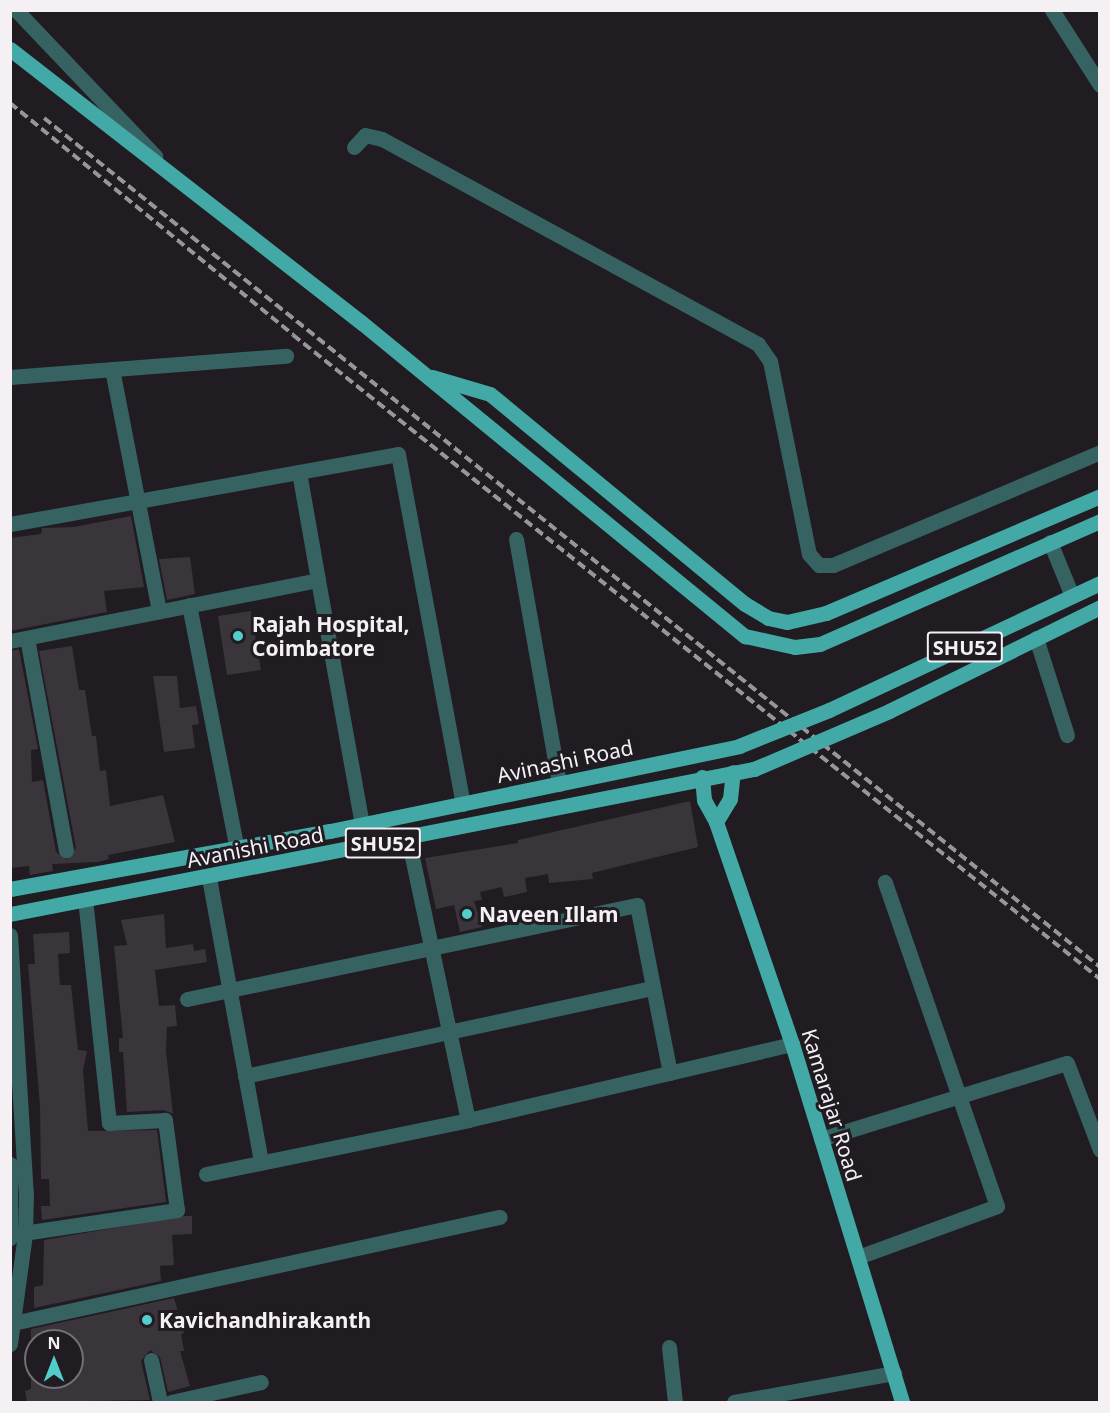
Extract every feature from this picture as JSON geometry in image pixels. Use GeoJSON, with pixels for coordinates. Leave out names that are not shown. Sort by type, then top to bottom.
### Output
{"type":"FeatureCollection","features":[{"type":"Feature","properties":{"kind":"main road"},"geometry":{"type":"LineString","coordinates":[[10,49],[424,374],[723,621],[745,636],[795,647],[820,644],[1100,521]]}},
{"type":"Feature","properties":{"kind":"main road"},"geometry":{"type":"LineString","coordinates":[[424,374],[490,393],[745,604],[768,618],[787,622],[826,613],[1100,496]]}},
{"type":"Feature","properties":{"kind":"main road","name":"Avinashi Road"},"geometry":{"type":"LineString","coordinates":[[10,889],[362,825],[740,746],[830,710],[1100,583]]}},
{"type":"Feature","properties":{"kind":"main road","name":"SHU52"},"geometry":{"type":"LineString","coordinates":[[1036,638],[1100,608]]}},
{"type":"Feature","properties":{"kind":"main road","name":"Avanishi Road"},"geometry":{"type":"LineString","coordinates":[[10,914],[209,878],[702,777],[754,769],[889,711],[1036,638]]}},
{"type":"Feature","properties":{"kind":"main road"},"geometry":{"type":"LineString","coordinates":[[716,822],[730,799],[734,772]]}},
{"type":"Feature","properties":{"kind":"main road","name":"Kamarajar Road"},"geometry":{"type":"LineString","coordinates":[[702,777],[704,800],[716,822],[792,1044],[902,1402]]}},
{"type":"Feature","properties":{"kind":"main road"},"geometry":{"type":"LineString","coordinates":[[445,808],[450,829]]}},
{"type":"Feature","properties":{"kind":"main road"},"geometry":{"type":"LineString","coordinates":[[330,831],[334,853]]}},
{"type":"Feature","properties":{"kind":"street"},"geometry":{"type":"LineString","coordinates":[[16,10],[178,180]]}},
{"type":"Feature","properties":{"kind":"street"},"geometry":{"type":"LineString","coordinates":[[1052,10],[1100,85]]}},
{"type":"Feature","properties":{"kind":"street"},"geometry":{"type":"LineString","coordinates":[[354,147],[365,135],[382,139],[758,344],[770,361],[809,554],[819,565],[833,565],[1100,452]]}},
{"type":"Feature","properties":{"kind":"street"},"geometry":{"type":"LineString","coordinates":[[10,377],[286,356]]}},
{"type":"Feature","properties":{"kind":"street"},"geometry":{"type":"LineString","coordinates":[[112,369],[159,611]]}},
{"type":"Feature","properties":{"kind":"street"},"geometry":{"type":"LineString","coordinates":[[10,524],[398,454],[463,804]]}},
{"type":"Feature","properties":{"kind":"street"},"geometry":{"type":"LineString","coordinates":[[299,472],[362,825]]}},
{"type":"Feature","properties":{"kind":"street"},"geometry":{"type":"LineString","coordinates":[[516,539],[559,784]]}},
{"type":"Feature","properties":{"kind":"street"},"geometry":{"type":"LineString","coordinates":[[1050,542],[1072,596]]}},
{"type":"Feature","properties":{"kind":"street"},"geometry":{"type":"LineString","coordinates":[[10,641],[318,580]]}},
{"type":"Feature","properties":{"kind":"street"},"geometry":{"type":"LineString","coordinates":[[189,605],[237,849]]}},
{"type":"Feature","properties":{"kind":"street"},"geometry":{"type":"LineString","coordinates":[[27,638],[66,850]]}},
{"type":"Feature","properties":{"kind":"street"},"geometry":{"type":"LineString","coordinates":[[1036,638],[1067,735]]}},
{"type":"Feature","properties":{"kind":"street"},"geometry":{"type":"LineString","coordinates":[[408,838],[468,1119]]}},
{"type":"Feature","properties":{"kind":"street"},"geometry":{"type":"LineString","coordinates":[[209,878],[261,1162]]}},
{"type":"Feature","properties":{"kind":"street"},"geometry":{"type":"LineString","coordinates":[[858,1257],[997,1206],[961,1096],[885,882]]}},
{"type":"Feature","properties":{"kind":"street"},"geometry":{"type":"LineString","coordinates":[[14,1235],[177,1210],[165,1119],[109,1123],[85,900]]}},
{"type":"Feature","properties":{"kind":"street"},"geometry":{"type":"LineString","coordinates":[[187,999],[432,950],[637,905],[670,1073]]}},
{"type":"Feature","properties":{"kind":"street"},"geometry":{"type":"LineString","coordinates":[[10,935],[20,1051],[13,1323],[10,1344]]}},
{"type":"Feature","properties":{"kind":"street"},"geometry":{"type":"LineString","coordinates":[[245,1076],[653,988]]}},
{"type":"Feature","properties":{"kind":"street"},"geometry":{"type":"LineString","coordinates":[[206,1174],[468,1119],[792,1044]]}},
{"type":"Feature","properties":{"kind":"street"},"geometry":{"type":"LineString","coordinates":[[821,1139],[1068,1063],[1100,1150]]}},
{"type":"Feature","properties":{"kind":"street"},"geometry":{"type":"LineString","coordinates":[[10,1164],[14,1235]]}},
{"type":"Feature","properties":{"kind":"street"},"geometry":{"type":"LineString","coordinates":[[13,1323],[500,1216]]}},
{"type":"Feature","properties":{"kind":"street"},"geometry":{"type":"LineString","coordinates":[[669,1347],[675,1402]]}},
{"type":"Feature","properties":{"kind":"street"},"geometry":{"type":"LineString","coordinates":[[152,1360],[160,1402]]}},
{"type":"Feature","properties":{"kind":"street"},"geometry":{"type":"LineString","coordinates":[[734,1402],[894,1373]]}},
{"type":"Feature","properties":{"kind":"street"},"geometry":{"type":"LineString","coordinates":[[171,1402],[261,1382]]}},
{"type":"Feature","properties":{"kind":"building"},"geometry":{"type":"Polygon","coordinates":[[[131,516],[144,587],[104,591],[107,612],[10,631],[10,538],[41,534],[42,528],[74,527],[131,516]]]}},
{"type":"Feature","properties":{"kind":"building"},"geometry":{"type":"Polygon","coordinates":[[[190,557],[195,594],[167,600],[159,559],[190,557]]]}},
{"type":"Feature","properties":{"kind":"building"},"geometry":{"type":"Polygon","coordinates":[[[251,611],[261,670],[227,675],[218,616],[251,611]]]}},
{"type":"Feature","properties":{"kind":"building"},"geometry":{"type":"Polygon","coordinates":[[[72,646],[79,690],[85,690],[92,736],[96,736],[100,771],[106,770],[110,806],[163,795],[175,842],[108,855],[109,859],[98,862],[52,864],[53,871],[30,875],[29,866],[10,868],[10,651],[19,649],[38,749],[31,750],[32,782],[43,780],[56,852],[67,860],[76,848],[39,651],[72,646]]]}},
{"type":"Feature","properties":{"kind":"building"},"geometry":{"type":"Polygon","coordinates":[[[153,676],[177,676],[180,708],[196,706],[199,724],[192,725],[195,748],[164,752],[153,676]]]}},
{"type":"Feature","properties":{"kind":"building"},"geometry":{"type":"Polygon","coordinates":[[[690,801],[698,847],[592,873],[593,879],[549,883],[548,874],[525,878],[527,892],[504,897],[502,887],[480,892],[482,900],[474,901],[482,927],[460,932],[454,905],[436,909],[425,858],[518,843],[518,840],[690,801]]]}},
{"type":"Feature","properties":{"kind":"building"},"geometry":{"type":"Polygon","coordinates":[[[164,914],[166,948],[193,944],[194,951],[205,949],[207,962],[155,970],[159,1006],[175,1005],[177,1026],[167,1027],[166,1051],[173,1114],[164,1110],[127,1112],[123,1052],[119,1052],[119,1038],[123,1038],[114,946],[127,945],[121,920],[164,914]]]}},
{"type":"Feature","properties":{"kind":"building"},"geometry":{"type":"Polygon","coordinates":[[[69,932],[70,953],[58,954],[60,985],[71,985],[78,1050],[87,1051],[83,1070],[88,1131],[157,1130],[166,1202],[42,1220],[41,1206],[50,1206],[49,1179],[41,1179],[40,1106],[28,964],[35,964],[33,934],[69,932]]]}},
{"type":"Feature","properties":{"kind":"building"},"geometry":{"type":"Polygon","coordinates":[[[192,1216],[192,1234],[172,1235],[174,1265],[160,1266],[161,1281],[34,1308],[34,1287],[43,1285],[44,1240],[192,1216]]]}},
{"type":"Feature","properties":{"kind":"building"},"geometry":{"type":"Polygon","coordinates":[[[174,1298],[184,1333],[181,1334],[184,1351],[180,1351],[190,1386],[168,1392],[160,1357],[150,1350],[141,1361],[150,1400],[27,1402],[25,1391],[31,1389],[84,1389],[84,1329],[31,1329],[174,1298]]]}},
{"type":"Feature","properties":{"kind":"railway"},"geometry":{"type":"LineString","coordinates":[[10,103],[293,335],[1100,979]]}},
{"type":"Feature","properties":{"kind":"railway"},"geometry":{"type":"LineString","coordinates":[[44,118],[1100,967]]}},
{"type":"Feature","properties":{"kind":"place","name":"Rajah Hospital, Coimbatore"},"geometry":{"type":"Point","coordinates":[238,636]}},
{"type":"Feature","properties":{"kind":"place","name":"Naveen Illam"},"geometry":{"type":"Point","coordinates":[467,914]}},
{"type":"Feature","properties":{"kind":"place","name":"Kavichandhirakanth"},"geometry":{"type":"Point","coordinates":[147,1320]}}]}
